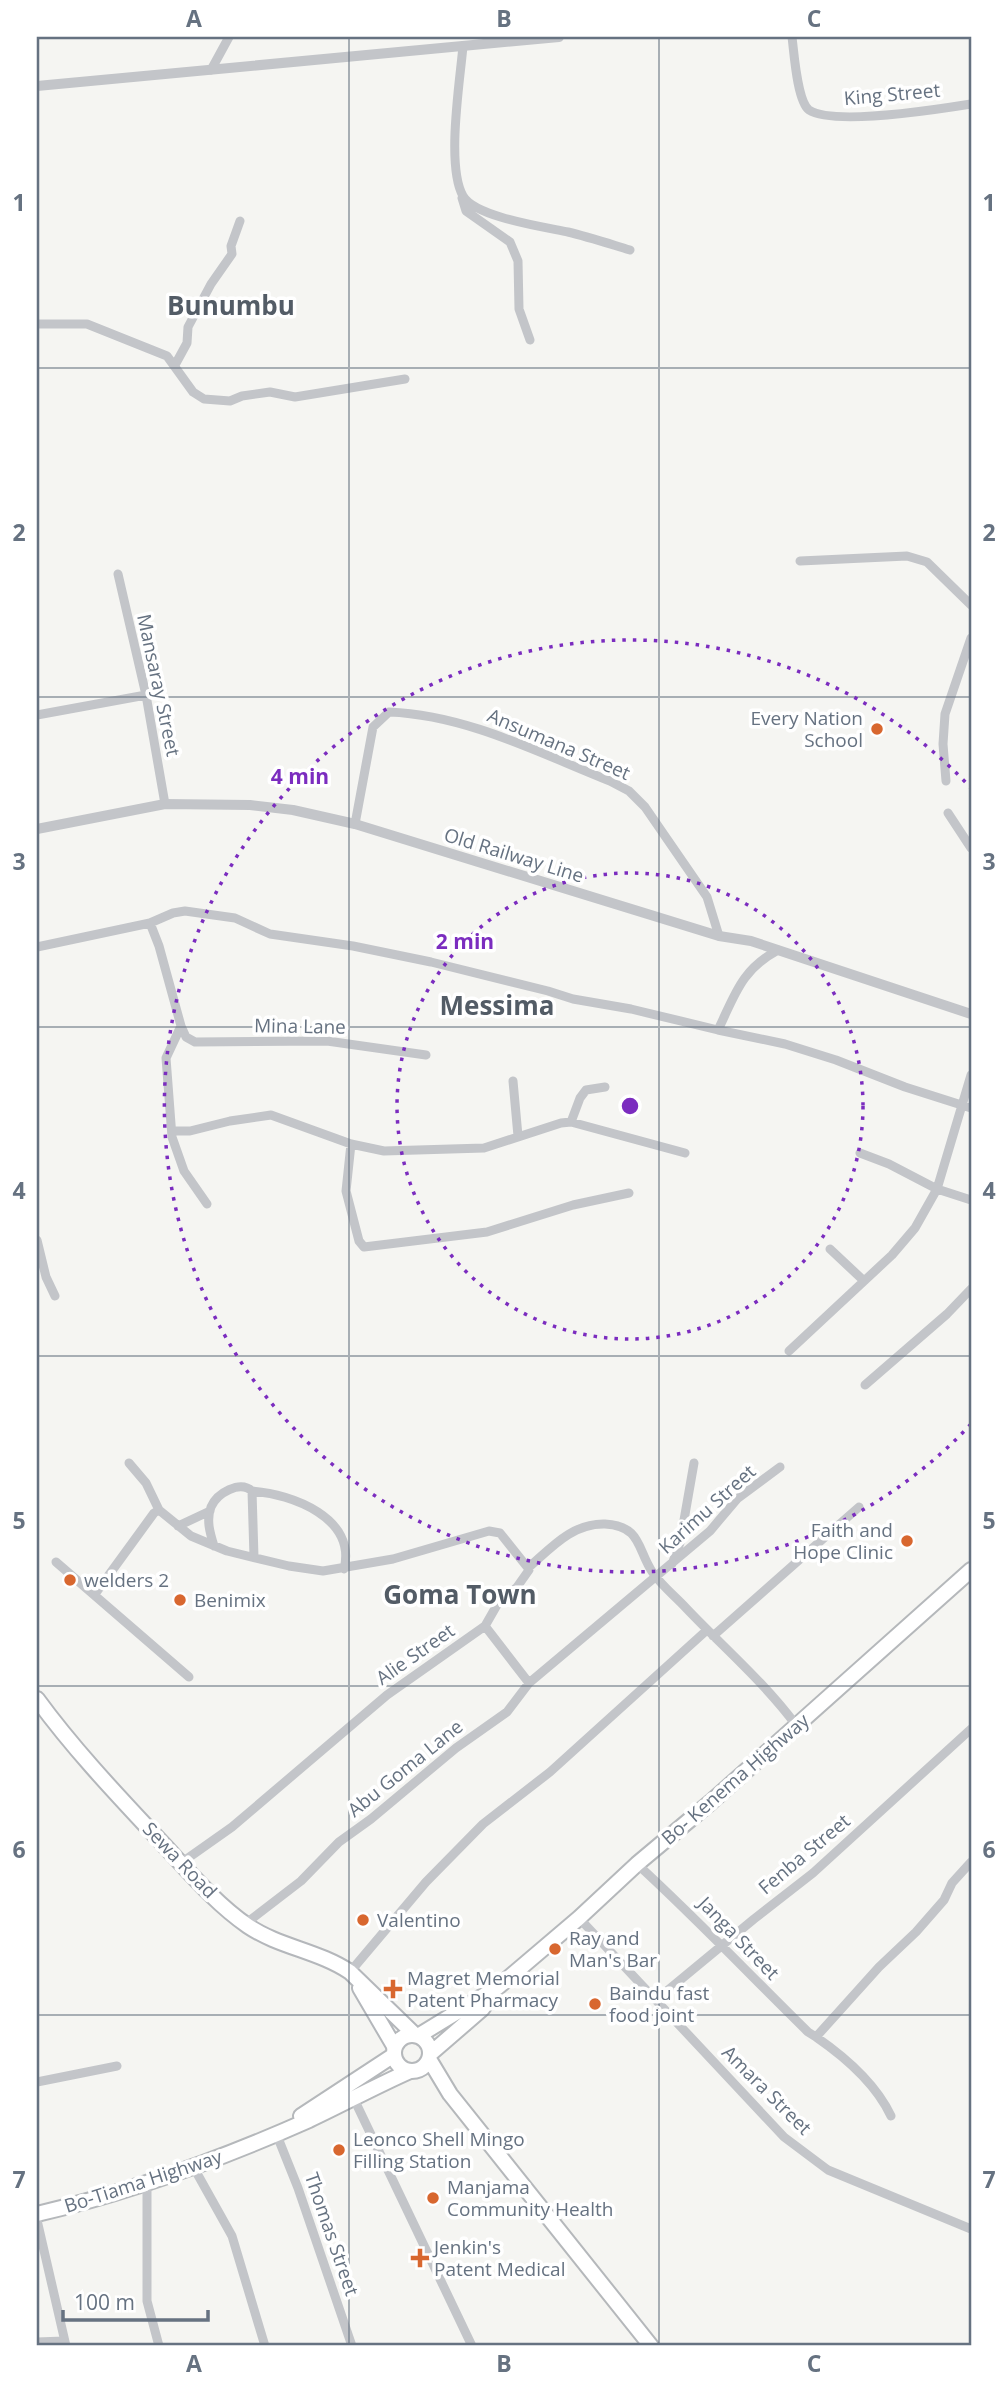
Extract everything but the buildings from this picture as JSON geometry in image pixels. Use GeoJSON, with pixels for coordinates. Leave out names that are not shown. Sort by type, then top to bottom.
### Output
{"type":"FeatureCollection","features":[{"type":"Feature","properties":{"kind":"main road","name":"Bo- Kenema Highway"},"geometry":{"type":"LineString","coordinates":[[498,1987],[579,1919],[637,1864],[711,1802],[971,1570]]}},
{"type":"Feature","properties":{"kind":"main road","name":"Sewa Road"},"geometry":{"type":"LineString","coordinates":[[37,1699],[123,1801],[181,1863],[245,1924],[274,1940],[333,1963],[352,1975],[416,2035]]}},
{"type":"Feature","properties":{"kind":"main road"},"geometry":{"type":"LineString","coordinates":[[352,1975],[394,2050],[398,2064],[422,2063]]}},
{"type":"Feature","properties":{"kind":"main road"},"geometry":{"type":"LineString","coordinates":[[394,2050],[402,2037],[416,2035],[498,1987]]}},
{"type":"Feature","properties":{"kind":"main road","name":"Bo-Tiama Highway"},"geometry":{"type":"LineString","coordinates":[[37,2214],[147,2184],[194,2168],[354,2099],[422,2063],[482,2009],[498,1987]]}},
{"type":"Feature","properties":{"kind":"main road"},"geometry":{"type":"LineString","coordinates":[[416,2035],[426,2042],[422,2063]]}},
{"type":"Feature","properties":{"kind":"main road","name":"Bo-Tiama Highway"},"geometry":{"type":"LineString","coordinates":[[281,2131],[394,2050]]}},
{"type":"Feature","properties":{"kind":"main road"},"geometry":{"type":"LineString","coordinates":[[422,2063],[450,2094],[651,2346]]}},
{"type":"Feature","properties":{"kind":"street"},"geometry":{"type":"LineString","coordinates":[[211,69],[229,37]]}},
{"type":"Feature","properties":{"kind":"street"},"geometry":{"type":"LineString","coordinates":[[37,86],[463,46],[484,41],[559,37]]}},
{"type":"Feature","properties":{"kind":"street","name":"King Street"},"geometry":{"type":"LineString","coordinates":[[792,37],[802,100],[810,110],[842,118],[971,104]]}},
{"type":"Feature","properties":{"kind":"street"},"geometry":{"type":"LineString","coordinates":[[463,46],[456,132],[459,187],[466,211],[510,242],[518,261],[519,309],[530,340]]}},
{"type":"Feature","properties":{"kind":"street"},"geometry":{"type":"LineString","coordinates":[[459,187],[464,198],[474,206],[512,220],[630,250]]}},
{"type":"Feature","properties":{"kind":"street"},"geometry":{"type":"LineString","coordinates":[[175,365],[187,343],[188,327],[211,284],[232,254],[231,246],[240,221]]}},
{"type":"Feature","properties":{"kind":"street"},"geometry":{"type":"LineString","coordinates":[[37,324],[87,324],[167,356],[193,392],[204,399],[230,401],[242,396],[270,392],[295,397],[405,379]]}},
{"type":"Feature","properties":{"kind":"street"},"geometry":{"type":"LineString","coordinates":[[800,561],[907,556],[927,562],[971,605]]}},
{"type":"Feature","properties":{"kind":"street","name":"Mansaray Street"},"geometry":{"type":"LineString","coordinates":[[118,574],[146,695],[165,804]]}},
{"type":"Feature","properties":{"kind":"street"},"geometry":{"type":"LineString","coordinates":[[946,781],[943,744],[945,714],[971,638]]}},
{"type":"Feature","properties":{"kind":"street"},"geometry":{"type":"LineString","coordinates":[[37,715],[146,695]]}},
{"type":"Feature","properties":{"kind":"street","name":"Ansumana Street"},"geometry":{"type":"LineString","coordinates":[[355,824],[373,727],[389,712],[420,713],[456,721],[629,790],[645,807],[707,897],[719,936]]}},
{"type":"Feature","properties":{"kind":"street","name":"Old Railway Line"},"geometry":{"type":"LineString","coordinates":[[37,829],[165,804],[250,805],[293,810],[355,824],[719,936],[778,950],[971,1014]]}},
{"type":"Feature","properties":{"kind":"street"},"geometry":{"type":"LineString","coordinates":[[948,813],[971,848]]}},
{"type":"Feature","properties":{"kind":"street"},"geometry":{"type":"LineString","coordinates":[[37,947],[150,923],[179,911],[235,918],[270,934],[353,946],[431,962],[573,999],[631,1009],[785,1044],[971,1108]]}},
{"type":"Feature","properties":{"kind":"street"},"geometry":{"type":"LineString","coordinates":[[150,923],[181,1026],[166,1058],[172,1137],[184,1171],[207,1204]]}},
{"type":"Feature","properties":{"kind":"street"},"geometry":{"type":"LineString","coordinates":[[718,1030],[739,984],[756,963],[778,950]]}},
{"type":"Feature","properties":{"kind":"street","name":"Mina Lane"},"geometry":{"type":"LineString","coordinates":[[181,1026],[186,1037],[195,1042],[327,1041],[426,1055]]}},
{"type":"Feature","properties":{"kind":"street"},"geometry":{"type":"LineString","coordinates":[[789,1351],[892,1255],[915,1228],[937,1189],[971,1075]]}},
{"type":"Feature","properties":{"kind":"street"},"geometry":{"type":"LineString","coordinates":[[513,1082],[518,1136]]}},
{"type":"Feature","properties":{"kind":"street"},"geometry":{"type":"LineString","coordinates":[[571,1122],[586,1090],[605,1087]]}},
{"type":"Feature","properties":{"kind":"street"},"geometry":{"type":"LineString","coordinates":[[173,1131],[190,1131],[271,1115],[351,1144],[384,1151],[484,1148],[571,1122],[685,1153]]}},
{"type":"Feature","properties":{"kind":"street"},"geometry":{"type":"LineString","coordinates":[[351,1144],[346,1191],[359,1241],[364,1247],[487,1232],[573,1205],[629,1193]]}},
{"type":"Feature","properties":{"kind":"street"},"geometry":{"type":"LineString","coordinates":[[860,1153],[889,1164],[937,1189],[971,1200]]}},
{"type":"Feature","properties":{"kind":"street"},"geometry":{"type":"LineString","coordinates":[[37,1240],[55,1296]]}},
{"type":"Feature","properties":{"kind":"street"},"geometry":{"type":"LineString","coordinates":[[830,1250],[863,1280]]}},
{"type":"Feature","properties":{"kind":"street"},"geometry":{"type":"LineString","coordinates":[[865,1385],[947,1314],[971,1289]]}},
{"type":"Feature","properties":{"kind":"street"},"geometry":{"type":"LineString","coordinates":[[129,1463],[146,1483],[159,1510],[191,1536],[214,1546],[254,1557],[323,1571],[344,1569],[393,1559],[489,1531],[500,1533],[528,1568]]}},
{"type":"Feature","properties":{"kind":"street"},"geometry":{"type":"LineString","coordinates":[[671,1566],[680,1542],[694,1463]]}},
{"type":"Feature","properties":{"kind":"street","name":"Karimu Street"},"geometry":{"type":"LineString","coordinates":[[529,1683],[671,1566],[710,1531],[737,1499],[780,1467]]}},
{"type":"Feature","properties":{"kind":"street"},"geometry":{"type":"LineString","coordinates":[[214,1546],[208,1524],[212,1504],[229,1489],[240,1485],[247,1486],[252,1491],[280,1495],[318,1511],[338,1530],[345,1542],[344,1569]]}},
{"type":"Feature","properties":{"kind":"street"},"geometry":{"type":"LineString","coordinates":[[252,1491],[254,1557]]}},
{"type":"Feature","properties":{"kind":"street"},"geometry":{"type":"LineString","coordinates":[[352,1975],[426,1882],[483,1824],[550,1772],[859,1507]]}},
{"type":"Feature","properties":{"kind":"street"},"geometry":{"type":"LineString","coordinates":[[95,1594],[154,1513],[159,1510]]}},
{"type":"Feature","properties":{"kind":"street"},"geometry":{"type":"LineString","coordinates":[[178,1526],[210,1511]]}},
{"type":"Feature","properties":{"kind":"street","name":"Alie Street"},"geometry":{"type":"LineString","coordinates":[[181,1863],[232,1827],[387,1695],[485,1626],[497,1605],[517,1587],[528,1568],[574,1529],[606,1524],[630,1531],[638,1539],[657,1578],[773,1696],[796,1725]]}},
{"type":"Feature","properties":{"kind":"street"},"geometry":{"type":"LineString","coordinates":[[56,1562],[189,1677]]}},
{"type":"Feature","properties":{"kind":"street"},"geometry":{"type":"LineString","coordinates":[[485,1626],[529,1683]]}},
{"type":"Feature","properties":{"kind":"street","name":"Abu Goma Lane"},"geometry":{"type":"LineString","coordinates":[[245,1924],[301,1881],[340,1842],[456,1748],[507,1712],[529,1683]]}},
{"type":"Feature","properties":{"kind":"street","name":"Fenba Street"},"geometry":{"type":"LineString","coordinates":[[656,2000],[814,1873],[971,1729]]}},
{"type":"Feature","properties":{"kind":"street"},"geometry":{"type":"LineString","coordinates":[[816,2037],[923,1924],[944,1900],[952,1883],[971,1861]]}},
{"type":"Feature","properties":{"kind":"street","name":"Janga Street"},"geometry":{"type":"LineString","coordinates":[[637,1864],[688,1910],[720,1946],[808,2032],[836,2050],[886,2105],[891,2116]]}},
{"type":"Feature","properties":{"kind":"street","name":"Amara Street"},"geometry":{"type":"LineString","coordinates":[[579,1919],[785,2137],[828,2170],[971,2229]]}},
{"type":"Feature","properties":{"kind":"street"},"geometry":{"type":"LineString","coordinates":[[37,2082],[117,2066]]}},
{"type":"Feature","properties":{"kind":"street"},"geometry":{"type":"LineString","coordinates":[[354,2099],[471,2346]]}},
{"type":"Feature","properties":{"kind":"street","name":"Thomas Street"},"geometry":{"type":"LineString","coordinates":[[281,2131],[352,2346]]}},
{"type":"Feature","properties":{"kind":"street"},"geometry":{"type":"LineString","coordinates":[[194,2168],[232,2236],[265,2346]]}},
{"type":"Feature","properties":{"kind":"street"},"geometry":{"type":"LineString","coordinates":[[147,2184],[147,2301],[159,2346]]}},
{"type":"Feature","properties":{"kind":"street"},"geometry":{"type":"LineString","coordinates":[[37,2220],[65,2344],[37,2342]]}},
{"type":"Feature","properties":{"kind":"place","name":"Every Nation School"},"geometry":{"type":"Point","coordinates":[877,729]}},
{"type":"Feature","properties":{"kind":"place","name":"Faith and Hope Clinic"},"geometry":{"type":"Point","coordinates":[907,1541]}},
{"type":"Feature","properties":{"kind":"place","name":"welders 2"},"geometry":{"type":"Point","coordinates":[70,1580]}},
{"type":"Feature","properties":{"kind":"place","name":"Benimix"},"geometry":{"type":"Point","coordinates":[180,1600]}},
{"type":"Feature","properties":{"kind":"place","name":"Valentino"},"geometry":{"type":"Point","coordinates":[363,1920]}},
{"type":"Feature","properties":{"kind":"place","name":"Ray and Man's Bar"},"geometry":{"type":"Point","coordinates":[555,1949]}},
{"type":"Feature","properties":{"kind":"place","name":"Magret Memorial Patent Pharmacy"},"geometry":{"type":"Point","coordinates":[393,1989]}},
{"type":"Feature","properties":{"kind":"place","name":"Baindu fast food joint"},"geometry":{"type":"Point","coordinates":[595,2004]}},
{"type":"Feature","properties":{"kind":"place","name":"Leonco Shell Mingo Filling Station"},"geometry":{"type":"Point","coordinates":[339,2150]}},
{"type":"Feature","properties":{"kind":"place","name":"Manjama Community Health"},"geometry":{"type":"Point","coordinates":[433,2198]}},
{"type":"Feature","properties":{"kind":"place","name":"Jenkin's Patent Medical"},"geometry":{"type":"Point","coordinates":[420,2258]}},
{"type":"Feature","properties":{"kind":"district","name":"Bunumbu"},"geometry":{"type":"Point","coordinates":[231,306]}},
{"type":"Feature","properties":{"kind":"district","name":"Messima"},"geometry":{"type":"Point","coordinates":[497,1006]}},
{"type":"Feature","properties":{"kind":"district","name":"Goma Town"},"geometry":{"type":"Point","coordinates":[460,1595]}}]}
